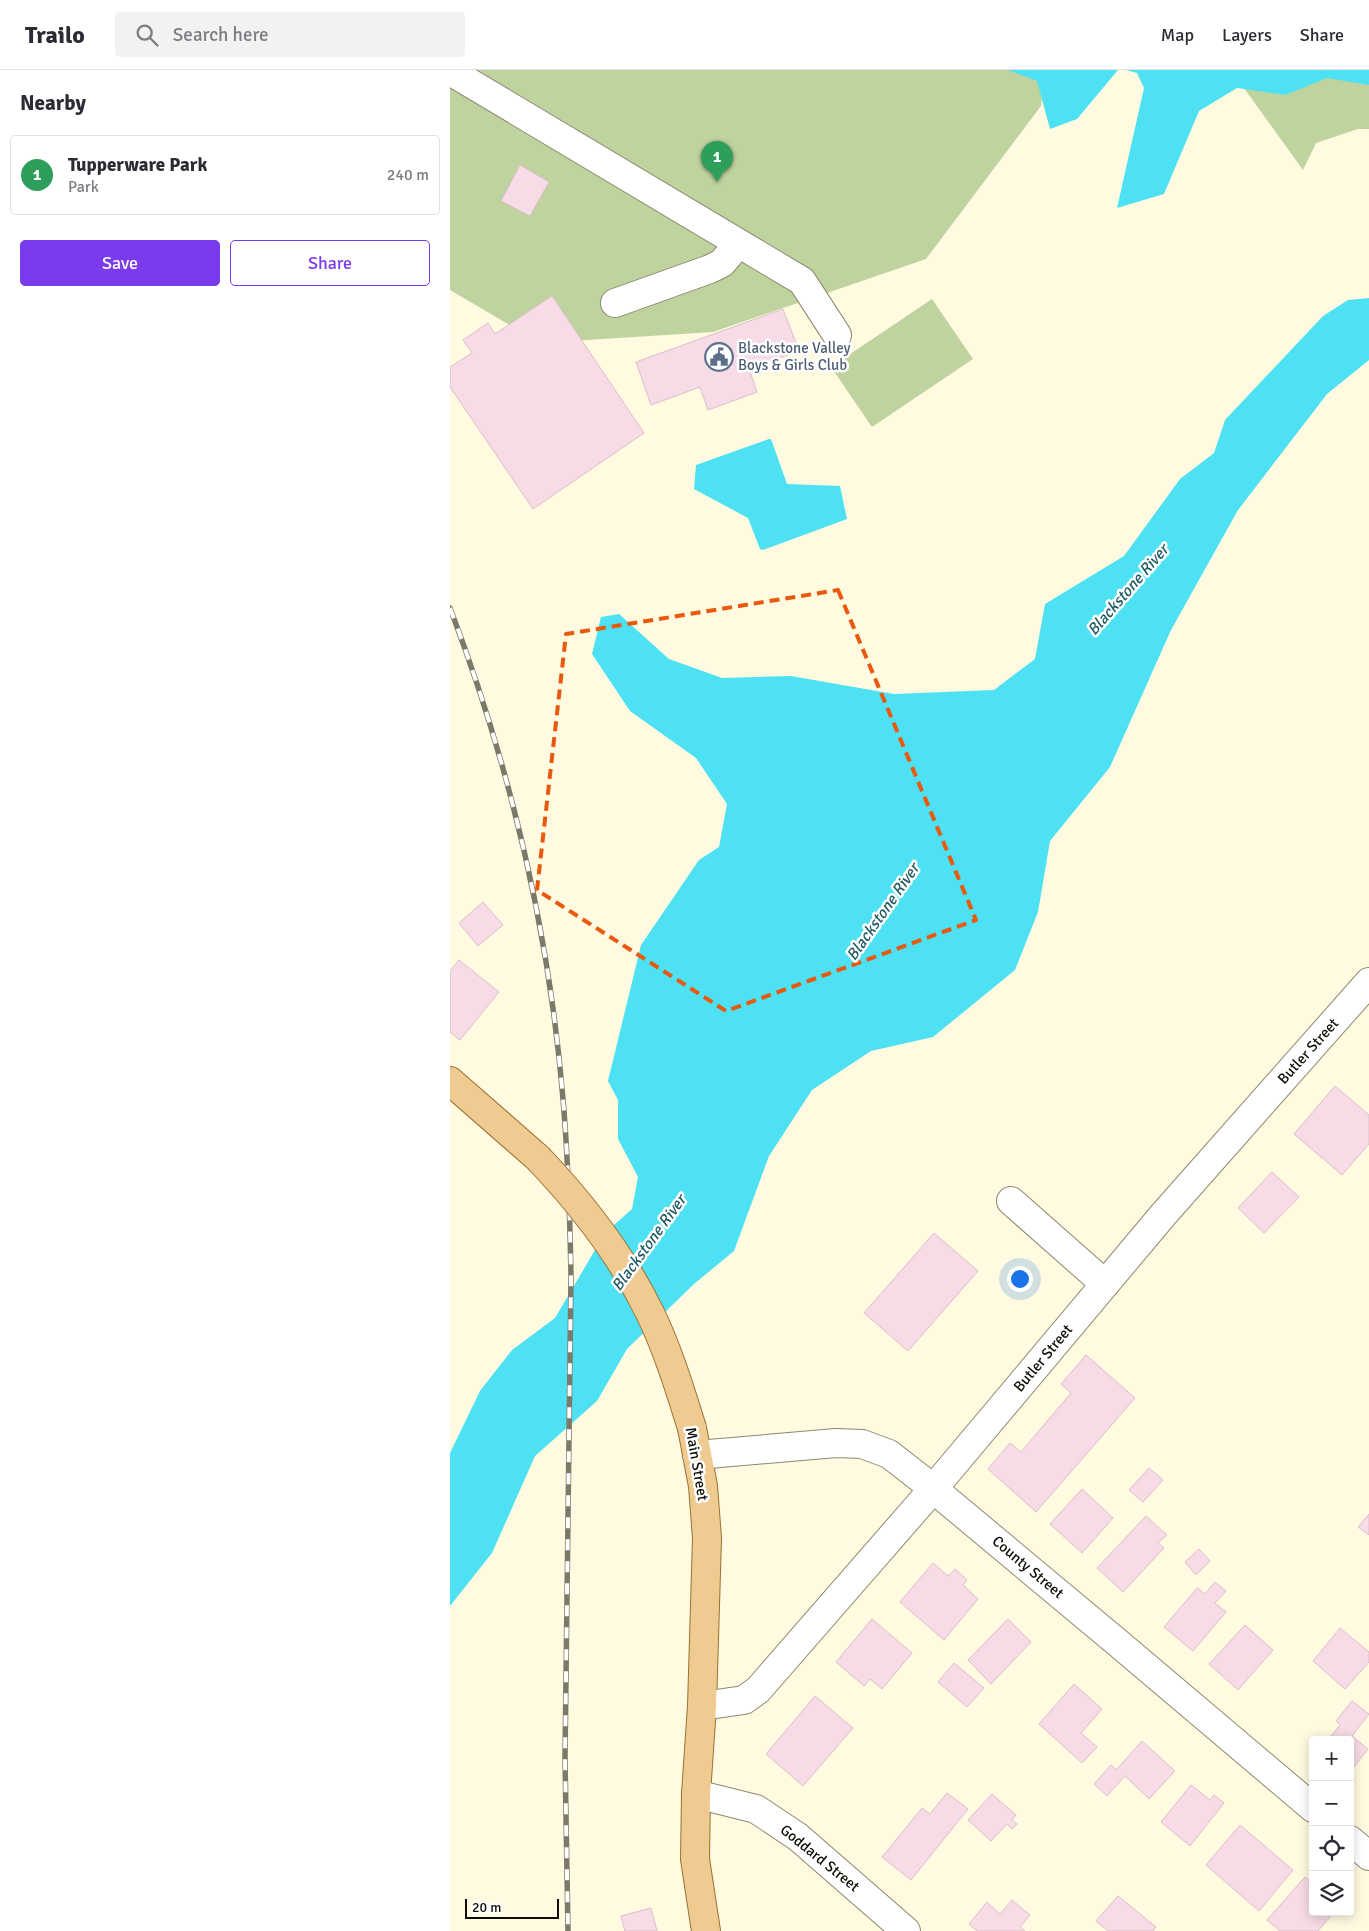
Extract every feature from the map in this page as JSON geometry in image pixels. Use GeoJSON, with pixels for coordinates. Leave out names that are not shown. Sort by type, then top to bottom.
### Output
{"type":"FeatureCollection","features":[{"type":"Feature","properties":{"kind":"main road","name":"Main Street"},"geometry":{"type":"LineString","coordinates":[[451,1084],[538,1158],[568,1190],[600,1231],[650,1313],[666,1350],[692,1428],[703,1486],[707,1538],[695,1859],[706,1931]]}},
{"type":"Feature","properties":{"kind":"street"},"geometry":{"type":"LineString","coordinates":[[450,71],[802,281],[838,335]]}},
{"type":"Feature","properties":{"kind":"street"},"geometry":{"type":"LineString","coordinates":[[615,302],[710,270],[722,263],[738,244]]}},
{"type":"Feature","properties":{"kind":"street","name":"Butler Street"},"geometry":{"type":"LineString","coordinates":[[702,1706],[744,1700],[758,1690],[933,1489],[1169,1208],[1369,982]]}},
{"type":"Feature","properties":{"kind":"street"},"geometry":{"type":"LineString","coordinates":[[1011,1201],[1105,1284]]}},
{"type":"Feature","properties":{"kind":"street","name":"County Street"},"geometry":{"type":"LineString","coordinates":[[697,1455],[836,1443],[862,1444],[888,1454],[933,1489],[1118,1643],[1309,1805]]}},
{"type":"Feature","properties":{"kind":"street","name":"Goddard Street"},"geometry":{"type":"LineString","coordinates":[[696,1794],[756,1809],[798,1837],[906,1931]]}},
{"type":"Feature","properties":{"kind":"street"},"geometry":{"type":"LineString","coordinates":[[1354,1843],[1369,1856]]}},
{"type":"Feature","properties":{"kind":"highlighted area"},"geometry":{"type":"Polygon","coordinates":[[[838,590],[976,920],[726,1011],[537,890],[566,634],[838,590]]]}},
{"type":"Feature","properties":{"kind":"green space"},"geometry":{"type":"Polygon","coordinates":[[[450,70],[1045,70],[1041,106],[926,259],[713,332],[540,343],[450,290],[450,70]]]}},
{"type":"Feature","properties":{"kind":"green space"},"geometry":{"type":"Polygon","coordinates":[[[1231,70],[1369,70],[1369,129],[1358,129],[1316,143],[1303,170],[1231,70]]]}},
{"type":"Feature","properties":{"kind":"green space"},"geometry":{"type":"Polygon","coordinates":[[[932,299],[973,359],[872,427],[831,367],[932,299]]]}},
{"type":"Feature","properties":{"kind":"water"},"geometry":{"type":"Polygon","coordinates":[[[1008,70],[1118,70],[1077,119],[1050,129],[1037,81],[1008,70]]]}},
{"type":"Feature","properties":{"kind":"water"},"geometry":{"type":"Polygon","coordinates":[[[1126,70],[1369,70],[1369,85],[1327,78],[1285,95],[1237,88],[1199,111],[1164,194],[1117,208],[1144,88],[1137,73],[1126,70]]]}},
{"type":"Feature","properties":{"kind":"water","name":"Blackstone River"},"geometry":{"type":"Polygon","coordinates":[[[1369,298],[1369,360],[1327,394],[1238,510],[1171,630],[1110,767],[1050,841],[1038,912],[1015,970],[933,1037],[871,1051],[812,1090],[769,1156],[734,1251],[694,1284],[627,1349],[597,1401],[535,1456],[492,1553],[450,1606],[450,1453],[480,1391],[512,1350],[555,1318],[605,1233],[632,1209],[638,1177],[618,1139],[618,1100],[608,1081],[641,945],[699,860],[719,847],[727,804],[696,758],[630,711],[592,654],[601,617],[619,614],[669,659],[722,678],[791,676],[894,694],[994,690],[1035,659],[1045,604],[1124,556],[1180,479],[1214,453],[1225,420],[1323,316],[1348,300],[1369,298]]]}},
{"type":"Feature","properties":{"kind":"water"},"geometry":{"type":"Polygon","coordinates":[[[771,439],[787,484],[840,486],[847,519],[763,550],[760,549],[748,518],[694,489],[696,465],[771,439]]]}},
{"type":"Feature","properties":{"kind":"building"},"geometry":{"type":"Polygon","coordinates":[[[520,165],[549,182],[530,216],[501,201],[520,165]]]}},
{"type":"Feature","properties":{"kind":"building"},"geometry":{"type":"Polygon","coordinates":[[[552,296],[644,433],[533,509],[450,387],[450,367],[472,353],[463,340],[488,323],[495,334],[552,296]]]}},
{"type":"Feature","properties":{"kind":"building"},"geometry":{"type":"Polygon","coordinates":[[[783,309],[799,351],[749,369],[757,392],[708,410],[700,387],[651,405],[636,362],[783,309]]]}},
{"type":"Feature","properties":{"kind":"building"},"geometry":{"type":"Polygon","coordinates":[[[483,902],[503,925],[478,946],[459,923],[483,902]]]}},
{"type":"Feature","properties":{"kind":"building"},"geometry":{"type":"Polygon","coordinates":[[[459,960],[499,992],[460,1040],[450,1032],[450,971],[459,960]]]}},
{"type":"Feature","properties":{"kind":"building"},"geometry":{"type":"Polygon","coordinates":[[[1335,1086],[1369,1115],[1369,1144],[1342,1175],[1294,1134],[1335,1086]]]}},
{"type":"Feature","properties":{"kind":"building"},"geometry":{"type":"Polygon","coordinates":[[[1272,1172],[1299,1197],[1264,1233],[1238,1208],[1272,1172]]]}},
{"type":"Feature","properties":{"kind":"building"},"geometry":{"type":"Polygon","coordinates":[[[934,1233],[978,1271],[908,1351],[864,1313],[934,1233]]]}},
{"type":"Feature","properties":{"kind":"building"},"geometry":{"type":"Polygon","coordinates":[[[1086,1355],[1135,1398],[1036,1512],[988,1469],[1010,1443],[1021,1452],[1071,1393],[1061,1384],[1086,1355]]]}},
{"type":"Feature","properties":{"kind":"building"},"geometry":{"type":"Polygon","coordinates":[[[1149,1468],[1163,1480],[1143,1502],[1129,1490],[1149,1468]]]}},
{"type":"Feature","properties":{"kind":"building"},"geometry":{"type":"Polygon","coordinates":[[[1082,1489],[1113,1518],[1082,1553],[1050,1524],[1082,1489]]]}},
{"type":"Feature","properties":{"kind":"building"},"geometry":{"type":"Polygon","coordinates":[[[1369,1514],[1369,1535],[1358,1527],[1369,1514]]]}},
{"type":"Feature","properties":{"kind":"building"},"geometry":{"type":"Polygon","coordinates":[[[1146,1516],[1167,1535],[1158,1543],[1164,1548],[1123,1592],[1097,1568],[1146,1516]]]}},
{"type":"Feature","properties":{"kind":"building"},"geometry":{"type":"Polygon","coordinates":[[[1199,1549],[1210,1561],[1196,1575],[1185,1562],[1199,1549]]]}},
{"type":"Feature","properties":{"kind":"building"},"geometry":{"type":"Polygon","coordinates":[[[933,1563],[948,1576],[955,1569],[967,1580],[963,1585],[978,1599],[944,1640],[900,1602],[933,1563]]]}},
{"type":"Feature","properties":{"kind":"building"},"geometry":{"type":"Polygon","coordinates":[[[1215,1582],[1226,1591],[1215,1603],[1226,1612],[1193,1651],[1164,1627],[1197,1588],[1205,1594],[1215,1582]]]}},
{"type":"Feature","properties":{"kind":"building"},"geometry":{"type":"Polygon","coordinates":[[[872,1619],[912,1653],[882,1689],[870,1679],[864,1686],[836,1662],[872,1619]]]}},
{"type":"Feature","properties":{"kind":"building"},"geometry":{"type":"Polygon","coordinates":[[[1008,1619],[1031,1642],[991,1684],[968,1660],[1008,1619]]]}},
{"type":"Feature","properties":{"kind":"building"},"geometry":{"type":"Polygon","coordinates":[[[1245,1625],[1273,1650],[1238,1690],[1209,1664],[1245,1625]]]}},
{"type":"Feature","properties":{"kind":"building"},"geometry":{"type":"Polygon","coordinates":[[[1340,1628],[1369,1652],[1369,1662],[1345,1689],[1313,1661],[1340,1628]]]}},
{"type":"Feature","properties":{"kind":"building"},"geometry":{"type":"Polygon","coordinates":[[[954,1663],[984,1688],[967,1707],[938,1682],[954,1663]]]}},
{"type":"Feature","properties":{"kind":"building"},"geometry":{"type":"Polygon","coordinates":[[[1074,1684],[1102,1709],[1081,1733],[1097,1747],[1082,1763],[1039,1724],[1074,1684]]]}},
{"type":"Feature","properties":{"kind":"building"},"geometry":{"type":"Polygon","coordinates":[[[815,1696],[853,1728],[803,1786],[766,1754],[815,1696]]]}},
{"type":"Feature","properties":{"kind":"building"},"geometry":{"type":"Polygon","coordinates":[[[1352,1701],[1369,1714],[1352,1736],[1331,1736],[1340,1725],[1336,1721],[1352,1701]]]}},
{"type":"Feature","properties":{"kind":"building"},"geometry":{"type":"Polygon","coordinates":[[[1354,1738],[1368,1749],[1354,1767],[1354,1738]]]}},
{"type":"Feature","properties":{"kind":"building"},"geometry":{"type":"Polygon","coordinates":[[[1142,1741],[1175,1771],[1149,1799],[1125,1776],[1107,1796],[1094,1784],[1111,1765],[1116,1770],[1142,1741]]]}},
{"type":"Feature","properties":{"kind":"building"},"geometry":{"type":"Polygon","coordinates":[[[1191,1785],[1210,1800],[1214,1795],[1224,1803],[1190,1846],[1161,1822],[1191,1785]]]}},
{"type":"Feature","properties":{"kind":"building"},"geometry":{"type":"Polygon","coordinates":[[[947,1793],[968,1809],[911,1880],[882,1857],[922,1808],[930,1814],[947,1793]]]}},
{"type":"Feature","properties":{"kind":"building"},"geometry":{"type":"Polygon","coordinates":[[[992,1794],[1016,1815],[1012,1820],[1017,1824],[1012,1829],[1007,1824],[991,1841],[968,1820],[992,1794]]]}},
{"type":"Feature","properties":{"kind":"building"},"geometry":{"type":"Polygon","coordinates":[[[1240,1825],[1293,1870],[1259,1911],[1206,1865],[1240,1825]]]}},
{"type":"Feature","properties":{"kind":"building"},"geometry":{"type":"Polygon","coordinates":[[[1305,1877],[1309,1880],[1309,1916],[1331,1916],[1318,1931],[1280,1931],[1267,1920],[1305,1877]]]}},
{"type":"Feature","properties":{"kind":"building"},"geometry":{"type":"Polygon","coordinates":[[[1118,1896],[1156,1927],[1153,1931],[1108,1931],[1096,1921],[1118,1896]]]}},
{"type":"Feature","properties":{"kind":"building"},"geometry":{"type":"Polygon","coordinates":[[[1012,1900],[1030,1915],[1020,1927],[1025,1931],[977,1931],[969,1924],[987,1902],[1000,1914],[1012,1900]]]}},
{"type":"Feature","properties":{"kind":"building"},"geometry":{"type":"Polygon","coordinates":[[[651,1908],[657,1931],[625,1931],[621,1916],[651,1908]]]}},
{"type":"Feature","properties":{"kind":"railway"},"geometry":{"type":"LineString","coordinates":[[450,608],[491,728],[524,850],[548,974],[557,1036],[563,1099],[571,1277],[565,1758],[568,1931]]}},
{"type":"Feature","properties":{"kind":"place","name":"Tupperware Park"},"geometry":{"type":"Point","coordinates":[717,182]}},
{"type":"Feature","properties":{"kind":"place","name":"Blackstone Valley Boys & Girls Club"},"geometry":{"type":"Point","coordinates":[719,357]}}]}
